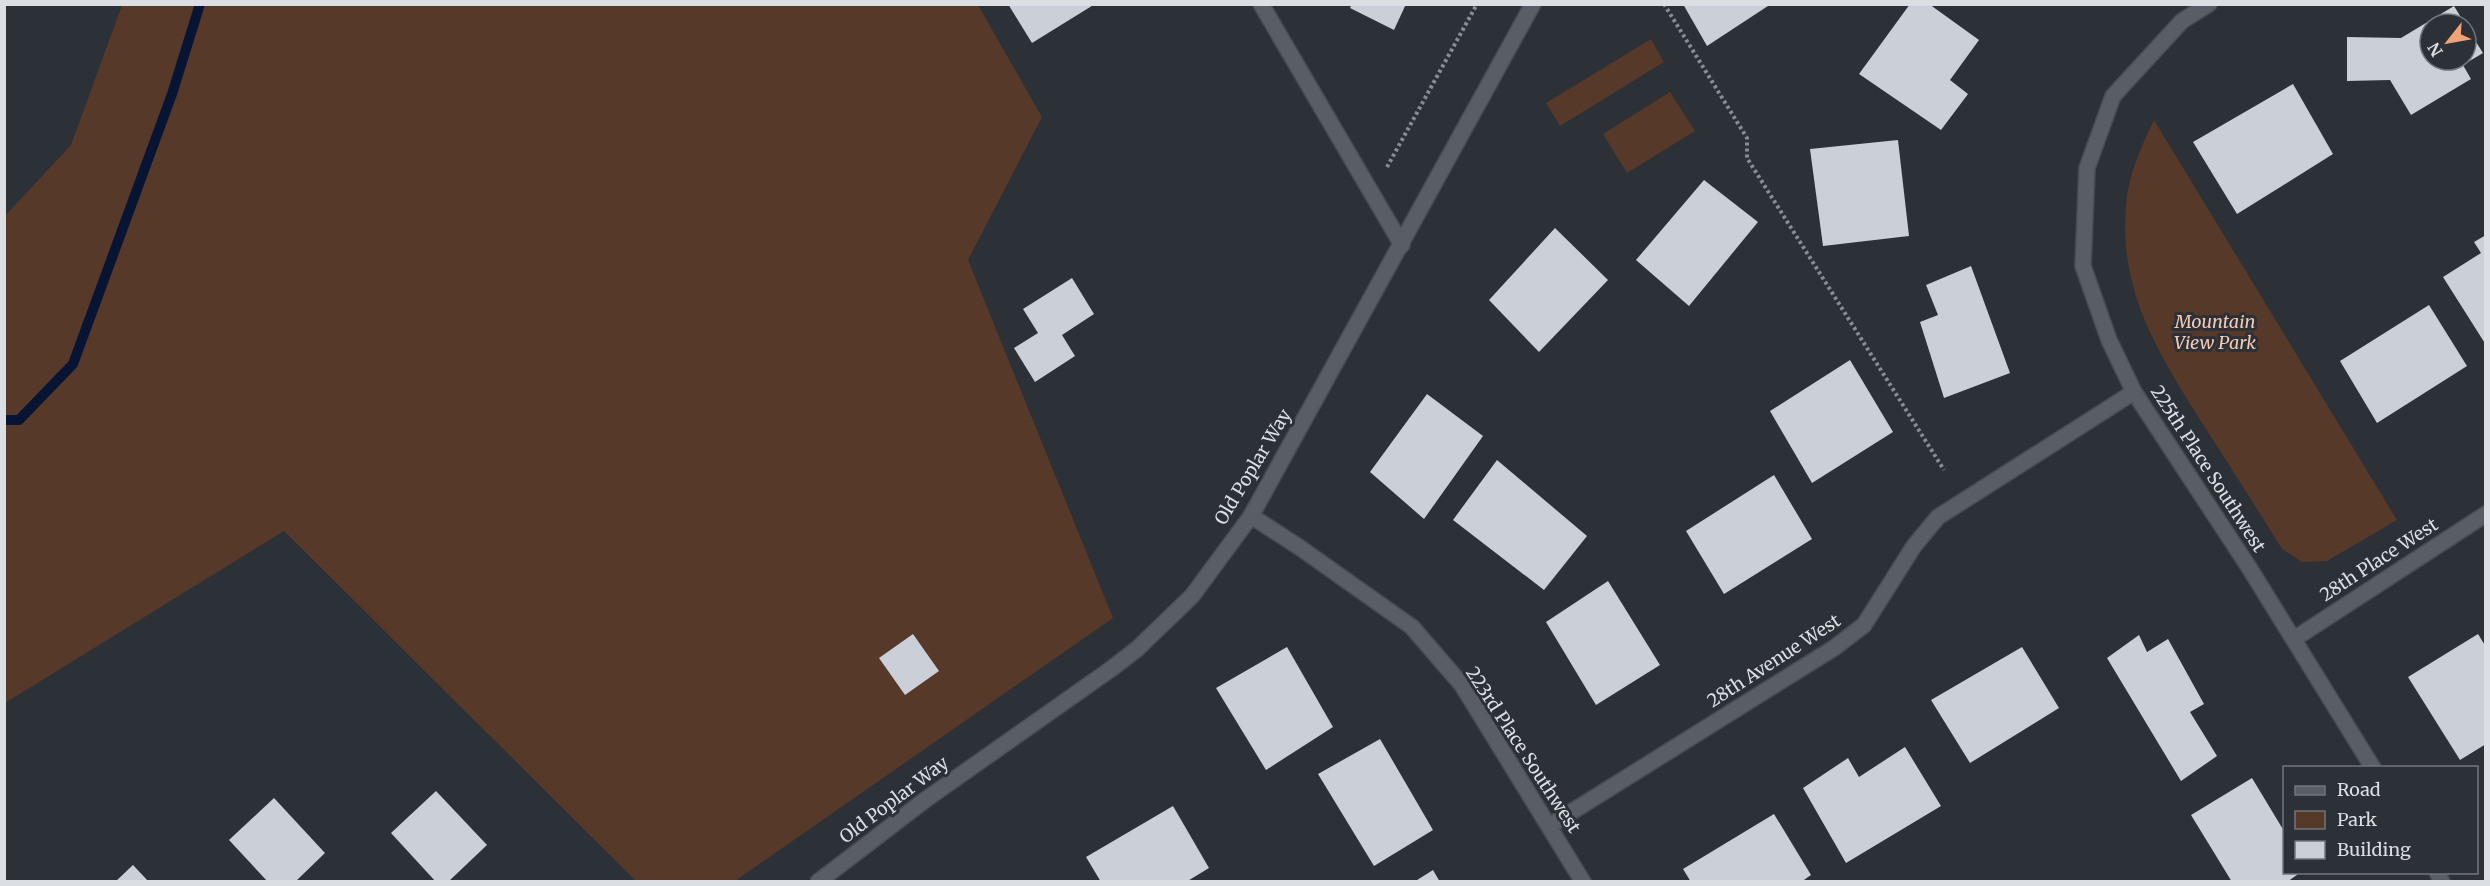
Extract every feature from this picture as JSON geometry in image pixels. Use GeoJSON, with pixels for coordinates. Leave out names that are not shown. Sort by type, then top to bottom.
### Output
{"type":"FeatureCollection","features":[{"type":"Feature","properties":{"kind":"street"},"geometry":{"type":"LineString","coordinates":[[1261,4],[1402,245]]}},
{"type":"Feature","properties":{"kind":"street","name":"Old Poplar Way"},"geometry":{"type":"LineString","coordinates":[[818,882],[925,800],[1137,649],[1192,596],[1251,516],[1533,4]]}},
{"type":"Feature","properties":{"kind":"street","name":"225th Place Southwest"},"geometry":{"type":"LineString","coordinates":[[2209,4],[2182,21],[2113,96],[2087,168],[2083,266],[2109,340],[2134,392],[2294,639],[2372,766]]}},
{"type":"Feature","properties":{"kind":"street","name":"28th Avenue West"},"geometry":{"type":"LineString","coordinates":[[1549,826],[1834,648],[1864,625],[1914,546],[1938,517],[2134,392]]}},
{"type":"Feature","properties":{"kind":"street","name":"28th Place West"},"geometry":{"type":"LineString","coordinates":[[2294,639],[2486,514]]}},
{"type":"Feature","properties":{"kind":"street","name":"223rd Place Southwest"},"geometry":{"type":"LineString","coordinates":[[1251,516],[1412,627],[1462,685],[1583,882]]}},
{"type":"Feature","properties":{"kind":"path"},"geometry":{"type":"LineString","coordinates":[[1372,194],[1477,4]]}},
{"type":"Feature","properties":{"kind":"path"},"geometry":{"type":"LineString","coordinates":[[1664,4],[1747,138],[1747,158],[1944,470]]}},
{"type":"Feature","properties":{"kind":"green space"},"geometry":{"type":"Polygon","coordinates":[[[122,5],[978,5],[1042,117],[968,260],[1113,618],[735,881],[636,881],[284,531],[5,703],[4,217],[71,145],[122,5]]]}},
{"type":"Feature","properties":{"kind":"green space"},"geometry":{"type":"Polygon","coordinates":[[[1651,39],[1664,62],[1560,126],[1546,103],[1651,39]]]}},
{"type":"Feature","properties":{"kind":"green space"},"geometry":{"type":"Polygon","coordinates":[[[1670,92],[1695,131],[1627,173],[1603,134],[1670,92]]]}},
{"type":"Feature","properties":{"kind":"green space","name":"Mountain View Park"},"geometry":{"type":"Polygon","coordinates":[[[2154,120],[2397,520],[2327,561],[2302,562],[2282,549],[2174,377],[2159,351],[2136,297],[2125,238],[2127,195],[2132,172],[2154,120]]]}},
{"type":"Feature","properties":{"kind":"building"},"geometry":{"type":"Polygon","coordinates":[[[1008,4],[1095,4],[1032,43],[1008,4]]]}},
{"type":"Feature","properties":{"kind":"building"},"geometry":{"type":"Polygon","coordinates":[[[1352,4],[1406,4],[1394,30],[1350,8],[1352,4]]]}},
{"type":"Feature","properties":{"kind":"building"},"geometry":{"type":"Polygon","coordinates":[[[1683,4],[1771,4],[1707,46],[1683,4]]]}},
{"type":"Feature","properties":{"kind":"building"},"geometry":{"type":"Polygon","coordinates":[[[1910,4],[1929,4],[1979,40],[1950,80],[1968,94],[1941,130],[1859,74],[1910,4]]]}},
{"type":"Feature","properties":{"kind":"building"},"geometry":{"type":"Polygon","coordinates":[[[2454,6],[2458,12],[2444,12],[2454,6]]]}},
{"type":"Feature","properties":{"kind":"building"},"geometry":{"type":"Polygon","coordinates":[[[2418,28],[2418,72],[2467,72],[2471,79],[2411,115],[2390,80],[2347,81],[2347,37],[2401,38],[2418,28]]]}},
{"type":"Feature","properties":{"kind":"building"},"geometry":{"type":"Polygon","coordinates":[[[2478,45],[2483,53],[2478,56],[2478,45]]]}},
{"type":"Feature","properties":{"kind":"building"},"geometry":{"type":"Polygon","coordinates":[[[2293,84],[2333,154],[2237,214],[2193,142],[2293,84]]]}},
{"type":"Feature","properties":{"kind":"building"},"geometry":{"type":"Polygon","coordinates":[[[1898,140],[1909,236],[1823,246],[1810,149],[1898,140]]]}},
{"type":"Feature","properties":{"kind":"building"},"geometry":{"type":"Polygon","coordinates":[[[1704,180],[1758,222],[1689,306],[1636,260],[1704,180]]]}},
{"type":"Feature","properties":{"kind":"building"},"geometry":{"type":"Polygon","coordinates":[[[1555,228],[1608,280],[1539,352],[1489,300],[1555,228]]]}},
{"type":"Feature","properties":{"kind":"building"},"geometry":{"type":"Polygon","coordinates":[[[2486,235],[2486,345],[2443,277],[2481,253],[2474,242],[2486,235]]]}},
{"type":"Feature","properties":{"kind":"building"},"geometry":{"type":"Polygon","coordinates":[[[1971,266],[2010,373],[1944,398],[1920,322],[1938,315],[1926,285],[1971,266]]]}},
{"type":"Feature","properties":{"kind":"building"},"geometry":{"type":"Polygon","coordinates":[[[1072,278],[1094,314],[1062,335],[1075,356],[1035,382],[1014,348],[1038,333],[1023,309],[1072,278]]]}},
{"type":"Feature","properties":{"kind":"building"},"geometry":{"type":"Polygon","coordinates":[[[2429,305],[2467,366],[2377,423],[2340,361],[2429,305]]]}},
{"type":"Feature","properties":{"kind":"building"},"geometry":{"type":"Polygon","coordinates":[[[1850,360],[1893,432],[1812,483],[1770,411],[1850,360]]]}},
{"type":"Feature","properties":{"kind":"building"},"geometry":{"type":"Polygon","coordinates":[[[1427,394],[1483,436],[1424,519],[1370,472],[1427,394]]]}},
{"type":"Feature","properties":{"kind":"building"},"geometry":{"type":"Polygon","coordinates":[[[1497,460],[1587,536],[1544,590],[1453,520],[1497,460]]]}},
{"type":"Feature","properties":{"kind":"building"},"geometry":{"type":"Polygon","coordinates":[[[1774,475],[1812,539],[1724,594],[1686,531],[1774,475]]]}},
{"type":"Feature","properties":{"kind":"building"},"geometry":{"type":"Polygon","coordinates":[[[1608,581],[1660,665],[1596,705],[1546,622],[1608,581]]]}},
{"type":"Feature","properties":{"kind":"building"},"geometry":{"type":"Polygon","coordinates":[[[913,634],[939,671],[905,695],[879,658],[913,634]]]}},
{"type":"Feature","properties":{"kind":"building"},"geometry":{"type":"Polygon","coordinates":[[[2478,634],[2486,647],[2486,744],[2460,760],[2408,677],[2478,634]]]}},
{"type":"Feature","properties":{"kind":"building"},"geometry":{"type":"Polygon","coordinates":[[[2139,635],[2147,652],[2168,639],[2204,704],[2190,712],[2217,756],[2181,781],[2107,658],[2139,635]]]}},
{"type":"Feature","properties":{"kind":"building"},"geometry":{"type":"Polygon","coordinates":[[[1287,647],[1333,727],[1266,770],[1216,688],[1287,647]]]}},
{"type":"Feature","properties":{"kind":"building"},"geometry":{"type":"Polygon","coordinates":[[[2022,647],[2059,708],[1970,763],[1931,700],[2022,647]]]}},
{"type":"Feature","properties":{"kind":"building"},"geometry":{"type":"Polygon","coordinates":[[[1380,739],[1433,830],[1374,866],[1318,774],[1380,739]]]}},
{"type":"Feature","properties":{"kind":"building"},"geometry":{"type":"Polygon","coordinates":[[[1905,747],[1941,806],[1846,863],[1803,788],[1848,758],[1859,777],[1905,747]]]}},
{"type":"Feature","properties":{"kind":"building"},"geometry":{"type":"Polygon","coordinates":[[[2252,778],[2283,829],[2283,874],[2298,874],[2287,882],[2232,882],[2191,815],[2252,778]]]}},
{"type":"Feature","properties":{"kind":"building"},"geometry":{"type":"Polygon","coordinates":[[[436,791],[487,845],[448,882],[436,882],[391,833],[436,791]]]}},
{"type":"Feature","properties":{"kind":"building"},"geometry":{"type":"Polygon","coordinates":[[[274,798],[325,853],[295,882],[268,882],[229,840],[274,798]]]}},
{"type":"Feature","properties":{"kind":"building"},"geometry":{"type":"Polygon","coordinates":[[[1173,806],[1209,868],[1186,882],[1101,882],[1086,857],[1173,806]]]}},
{"type":"Feature","properties":{"kind":"building"},"geometry":{"type":"Polygon","coordinates":[[[1774,814],[1811,875],[1801,882],[1691,882],[1683,869],[1774,814]]]}},
{"type":"Feature","properties":{"kind":"building"},"geometry":{"type":"Polygon","coordinates":[[[133,865],[149,882],[115,882],[133,865]]]}},
{"type":"Feature","properties":{"kind":"building"},"geometry":{"type":"Polygon","coordinates":[[[1433,870],[1440,882],[1414,882],[1433,870]]]}},
{"type":"Feature","properties":{"kind":"waterway"},"geometry":{"type":"LineString","coordinates":[[4,420],[19,420],[73,364],[172,94],[200,4]]}}]}
